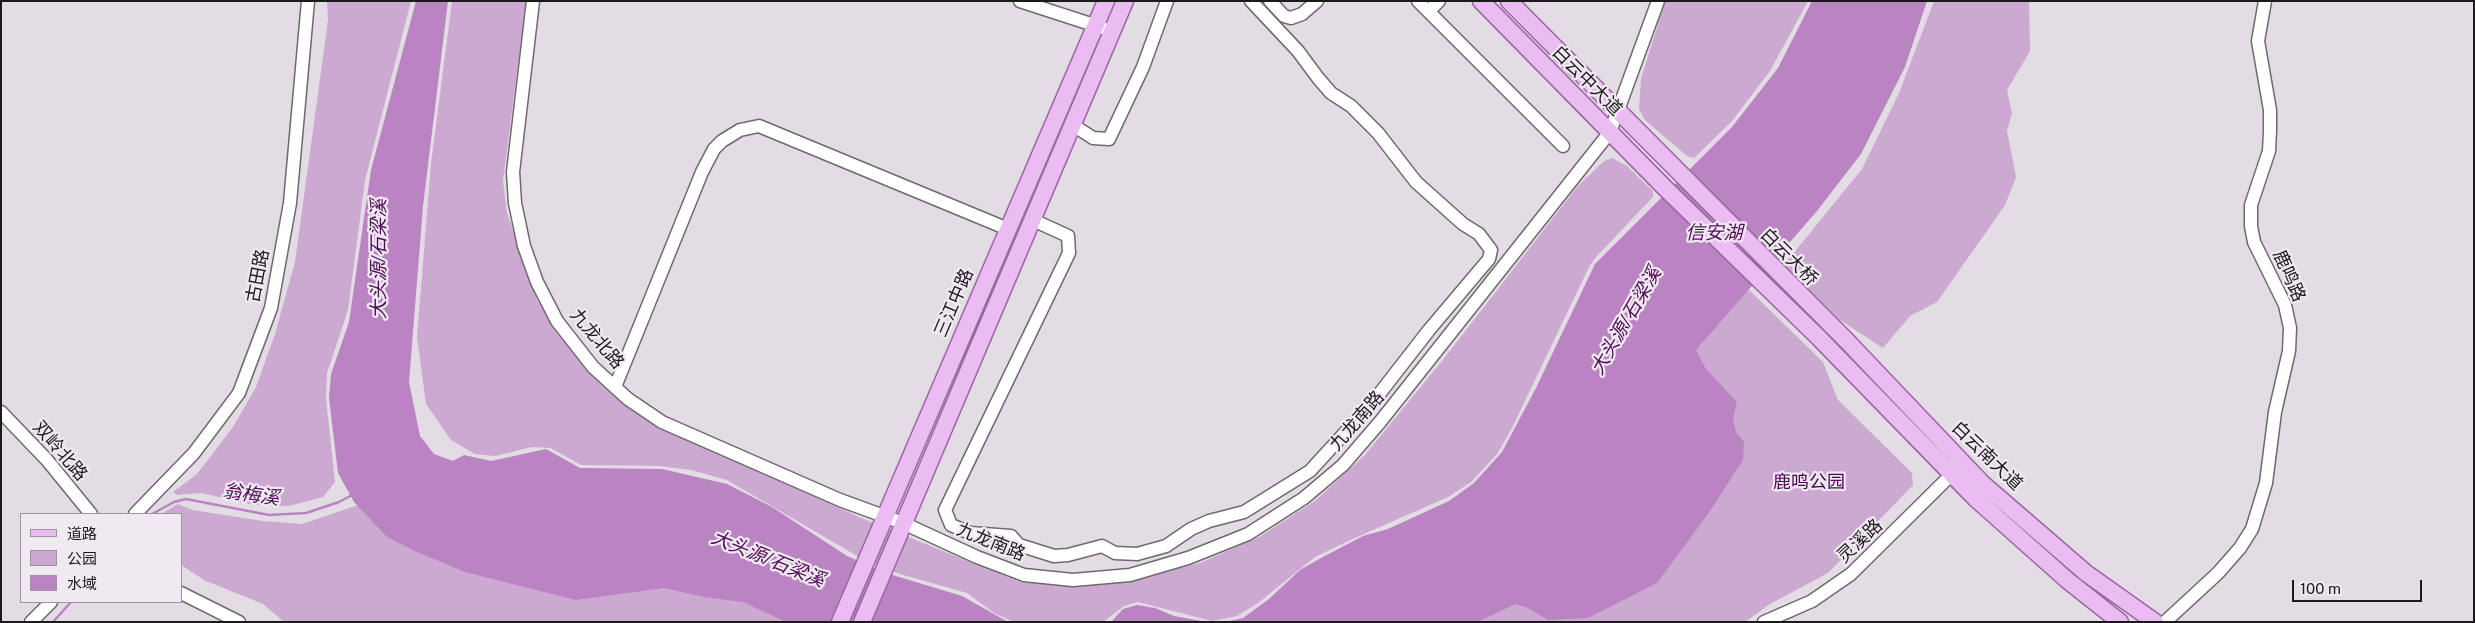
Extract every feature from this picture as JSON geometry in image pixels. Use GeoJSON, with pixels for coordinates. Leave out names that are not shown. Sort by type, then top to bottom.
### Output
{"type":"FeatureCollection","features":[{"type":"Feature","properties":{"kind":"main road","name":"三江中路"},"geometry":{"type":"LineString","coordinates":[[840,622],[1094,25],[1106,1]]}},
{"type":"Feature","properties":{"kind":"main road"},"geometry":{"type":"LineString","coordinates":[[862,622],[1125,1]]}},
{"type":"Feature","properties":{"kind":"main road","name":"白云中大道"},"geometry":{"type":"LineString","coordinates":[[1481,1],[1666,188]]}},
{"type":"Feature","properties":{"kind":"main road","name":"白云中大道"},"geometry":{"type":"LineString","coordinates":[[1509,1],[1680,175]]}},
{"type":"Feature","properties":{"kind":"main road","name":"白云大桥"},"geometry":{"type":"LineString","coordinates":[[1680,175],[1807,303]]}},
{"type":"Feature","properties":{"kind":"main road","name":"白云大桥"},"geometry":{"type":"LineString","coordinates":[[1666,188],[1795,315]]}},
{"type":"Feature","properties":{"kind":"main road","name":"白云南大道"},"geometry":{"type":"LineString","coordinates":[[1807,303],[1983,484],[2086,573],[2155,622]]}},
{"type":"Feature","properties":{"kind":"main road","name":"白云南大道"},"geometry":{"type":"LineString","coordinates":[[1795,315],[1976,499],[2066,580],[2120,622]]}},
{"type":"Feature","properties":{"kind":"street","name":"古田路"},"geometry":{"type":"LineString","coordinates":[[135,513],[194,454],[239,394],[271,308],[290,203],[308,1]]}},
{"type":"Feature","properties":{"kind":"street","name":"九龙北路"},"geometry":{"type":"LineString","coordinates":[[533,1],[513,172],[515,204],[524,246],[536,282],[556,321],[593,367],[615,387],[662,422],[840,500],[903,522]]}},
{"type":"Feature","properties":{"kind":"street"},"geometry":{"type":"LineString","coordinates":[[1020,1],[1112,32]]}},
{"type":"Feature","properties":{"kind":"street"},"geometry":{"type":"LineString","coordinates":[[1073,126],[1093,138],[1109,139],[1144,67],[1167,1]]}},
{"type":"Feature","properties":{"kind":"street"},"geometry":{"type":"LineString","coordinates":[[1033,220],[1068,236],[1069,253],[945,510],[951,525],[970,533],[1011,536],[1019,545],[1039,553],[1054,556],[1068,555],[1102,546],[1115,553],[1137,554],[1166,546],[1191,529],[1209,521],[1244,512],[1310,471],[1373,402],[1429,330],[1489,259],[1491,250],[1479,234],[1463,224],[1416,182],[1378,133],[1324,86],[1298,51],[1252,1]]}},
{"type":"Feature","properties":{"kind":"street"},"geometry":{"type":"LineString","coordinates":[[1270,1],[1284,16],[1291,18],[1302,14],[1317,1]]}},
{"type":"Feature","properties":{"kind":"street"},"geometry":{"type":"LineString","coordinates":[[1418,1],[1563,146]]}},
{"type":"Feature","properties":{"kind":"street"},"geometry":{"type":"LineString","coordinates":[[1429,11],[1439,1]]}},
{"type":"Feature","properties":{"kind":"street","name":"鹿鸣路"},"geometry":{"type":"LineString","coordinates":[[2170,619],[2218,573],[2240,548],[2252,529],[2266,483],[2275,412],[2289,351],[2290,328],[2285,305],[2254,242],[2251,226],[2251,205],[2269,151],[2270,110],[2258,41],[2260,18],[2265,1]]}},
{"type":"Feature","properties":{"kind":"street","name":"九龙南路"},"geometry":{"type":"LineString","coordinates":[[903,522],[977,557],[1024,575],[1073,580],[1130,575],[1188,558],[1248,534],[1304,498],[1342,465],[1380,422],[1443,341],[1583,170],[1610,132],[1656,3]]}},
{"type":"Feature","properties":{"kind":"street"},"geometry":{"type":"LineString","coordinates":[[615,387],[706,164],[718,144],[740,130],[759,126],[1008,229]]}},
{"type":"Feature","properties":{"kind":"street"},"geometry":{"type":"LineString","coordinates":[[1429,330],[1443,341]]}},
{"type":"Feature","properties":{"kind":"street","name":"双岭北路"},"geometry":{"type":"LineString","coordinates":[[1,412],[47,460],[89,513]]}},
{"type":"Feature","properties":{"kind":"street","name":"灵溪路"},"geometry":{"type":"LineString","coordinates":[[1764,622],[1812,601],[1851,574],[1963,462]]}},
{"type":"Feature","properties":{"kind":"street"},"geometry":{"type":"LineString","coordinates":[[182,594],[239,622]]}},
{"type":"Feature","properties":{"kind":"street"},"geometry":{"type":"LineString","coordinates":[[31,622],[49,603]]}},
{"type":"Feature","properties":{"kind":"green space"},"geometry":{"type":"Polygon","coordinates":[[[327,1],[411,1],[365,180],[348,310],[327,373],[326,399],[335,482],[323,497],[289,506],[254,505],[201,493],[177,495],[173,492],[197,474],[233,427],[256,387],[275,334],[295,262],[328,20],[327,1]]]}},
{"type":"Feature","properties":{"kind":"green space"},"geometry":{"type":"Polygon","coordinates":[[[452,1],[526,1],[503,181],[507,213],[537,300],[560,336],[586,368],[623,403],[660,427],[866,520],[1020,582],[1060,584],[1149,576],[1200,563],[1259,537],[1315,501],[1364,456],[1446,356],[1577,187],[1604,161],[1612,158],[1627,166],[1653,191],[1653,197],[1596,257],[1589,267],[1512,428],[1497,454],[1471,482],[1448,497],[1315,557],[1258,603],[1237,616],[1212,621],[1138,602],[1124,606],[1103,622],[1014,622],[994,613],[967,593],[900,574],[864,560],[727,480],[691,470],[659,466],[581,465],[551,448],[532,447],[495,456],[475,454],[451,440],[426,404],[417,337],[431,164],[452,1]]]}},
{"type":"Feature","properties":{"kind":"green space"},"geometry":{"type":"Polygon","coordinates":[[[1665,1],[1808,1],[1770,71],[1732,121],[1694,158],[1687,156],[1645,120],[1639,109],[1641,79],[1665,1]]]}},
{"type":"Feature","properties":{"kind":"green space"},"geometry":{"type":"Polygon","coordinates":[[[1934,1],[2029,1],[2030,51],[2007,90],[2012,113],[2007,131],[2016,177],[2005,205],[1937,302],[1910,316],[1883,348],[1840,320],[1783,266],[1862,169],[1899,93],[1934,1]]]}},
{"type":"Feature","properties":{"kind":"green space","name":"鹿鸣公园"},"geometry":{"type":"Polygon","coordinates":[[[1744,285],[1823,362],[1838,400],[1912,473],[1913,485],[1828,573],[1770,604],[1745,622],[1470,622],[1694,363],[1691,348],[1744,285]]]}},
{"type":"Feature","properties":{"kind":"green space"},"geometry":{"type":"Polygon","coordinates":[[[364,503],[635,584],[744,595],[805,622],[284,622],[263,604],[204,580],[182,566],[182,513],[163,513],[178,504],[192,510],[263,521],[302,524],[364,503]]]}},
{"type":"Feature","properties":{"kind":"water","name":"大头源/石梁溪"},"geometry":{"type":"Polygon","coordinates":[[[416,1],[448,1],[423,206],[409,382],[420,436],[434,454],[453,461],[464,455],[491,461],[546,449],[580,468],[662,469],[727,484],[772,507],[847,556],[886,573],[962,596],[1008,622],[786,622],[743,602],[704,597],[664,588],[576,600],[465,572],[387,537],[354,502],[338,473],[329,398],[331,374],[349,322],[371,170],[416,1]]]}},
{"type":"Feature","properties":{"kind":"water"},"geometry":{"type":"Polygon","coordinates":[[[1812,1],[1927,1],[1905,67],[1861,154],[1817,211],[1696,350],[1706,369],[1737,402],[1733,418],[1736,432],[1744,442],[1743,460],[1708,514],[1657,583],[1588,618],[1548,620],[1528,608],[1516,604],[1477,622],[1225,622],[1243,618],[1269,599],[1300,570],[1321,558],[1363,536],[1388,529],[1449,501],[1474,483],[1502,452],[1536,388],[1595,264],[1732,127],[1778,68],[1812,1]]]}},
{"type":"Feature","properties":{"kind":"water"},"geometry":{"type":"Polygon","coordinates":[[[1137,605],[1155,608],[1174,616],[1207,622],[1111,622],[1123,609],[1137,605]]]}},
{"type":"Feature","properties":{"kind":"waterway","name":"翁梅溪"},"geometry":{"type":"LineString","coordinates":[[154,513],[174,502],[186,499],[269,515],[306,513],[339,502],[352,495]]}},
{"type":"Feature","properties":{"kind":"waterway","name":"翁梅溪"},"geometry":{"type":"LineString","coordinates":[[53,622],[70,603]]}},
{"type":"Feature","properties":{"kind":"water label","name":"信安湖"},"geometry":{"type":"Point","coordinates":[1714,233]}}]}
